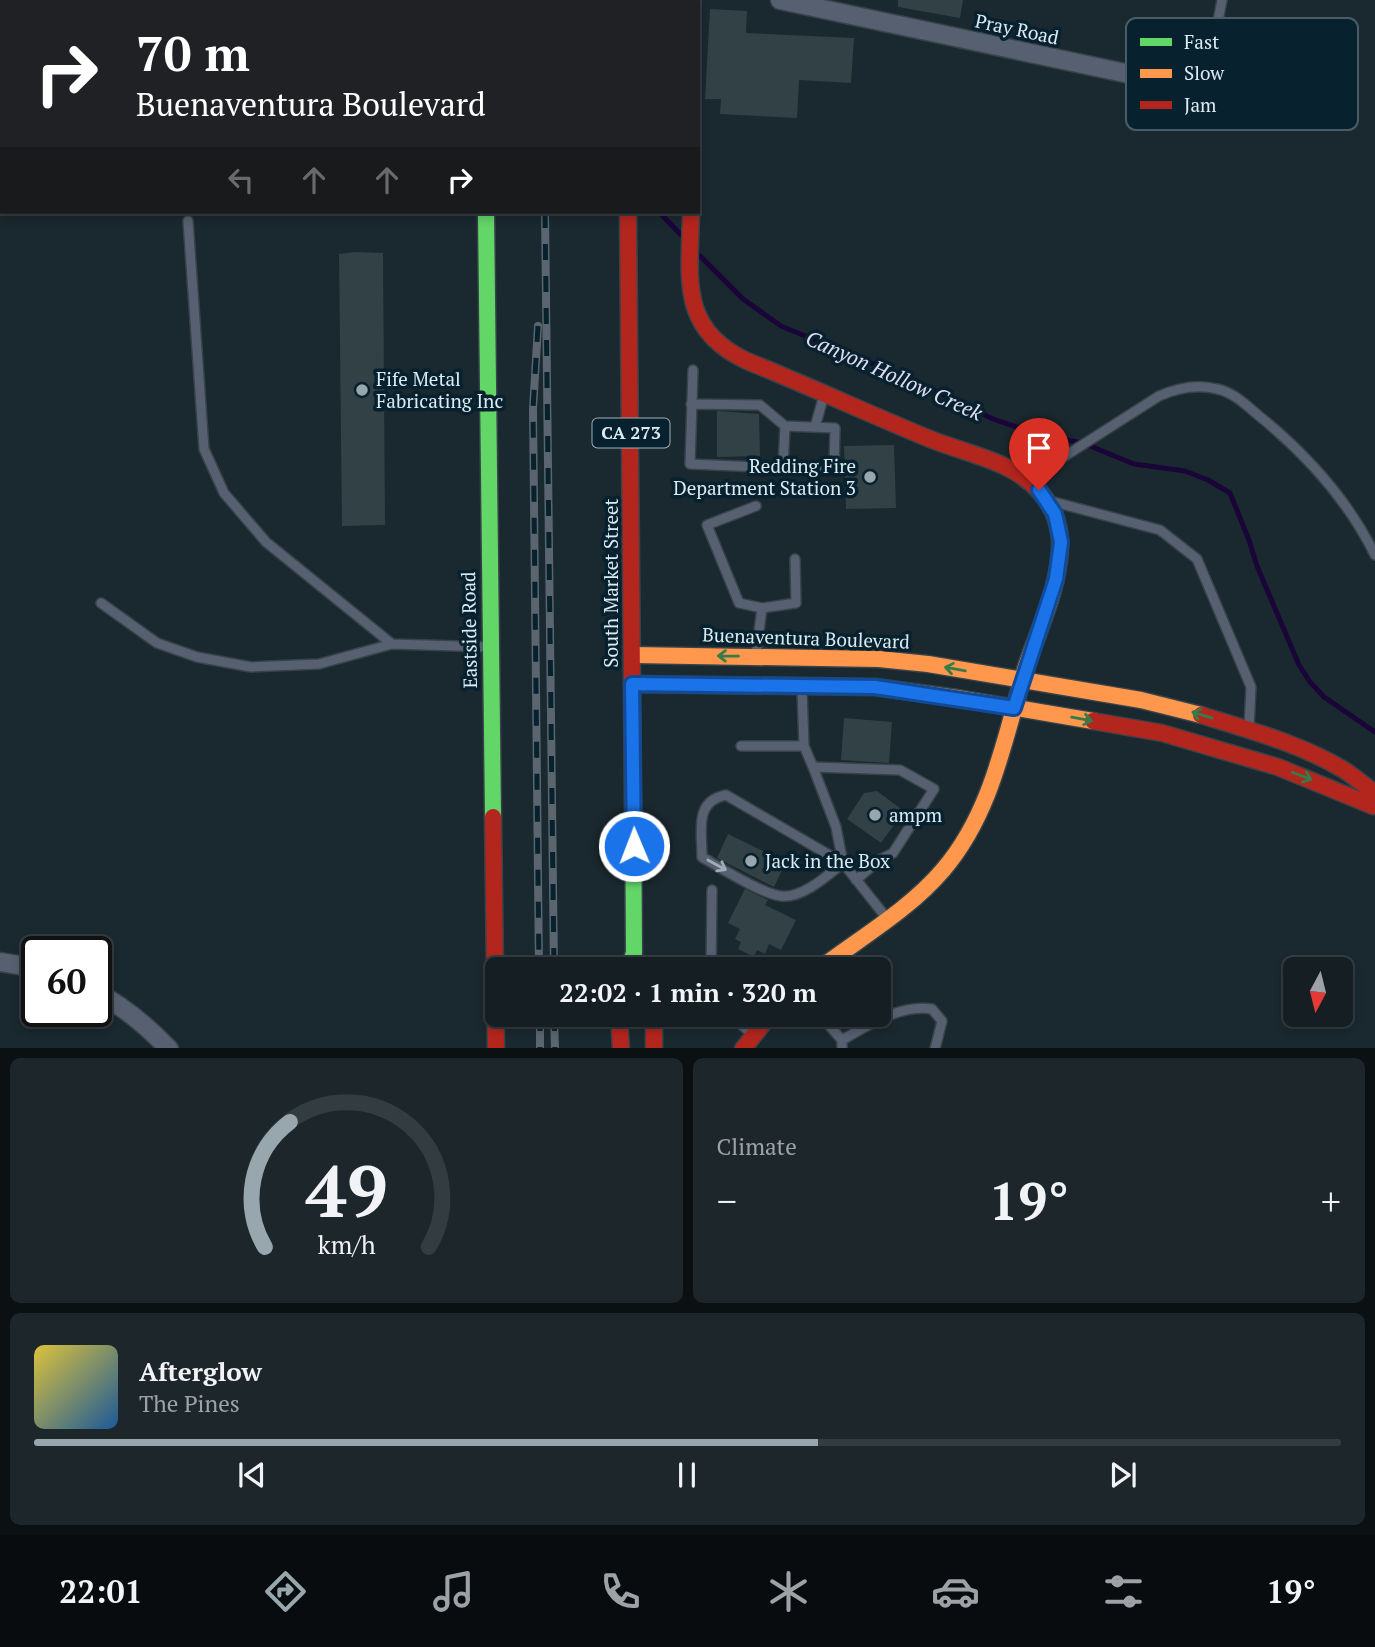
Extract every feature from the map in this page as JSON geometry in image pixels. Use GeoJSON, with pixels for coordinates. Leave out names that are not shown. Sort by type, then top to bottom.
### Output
{"type":"FeatureCollection","features":[{"type":"Feature","properties":{"kind":"main road","name":"Eastside Road"},"geometry":{"type":"LineString","coordinates":[[486,214],[496,1048]]}},
{"type":"Feature","properties":{"kind":"main road","name":"South Market Street"},"geometry":{"type":"LineString","coordinates":[[628,214],[633,655],[633,957]]}},
{"type":"Feature","properties":{"kind":"main road"},"geometry":{"type":"LineString","coordinates":[[691,214],[693,299],[707,333],[726,350],[1016,472],[1028,480],[1046,500],[1055,514],[1060,531],[1056,579],[1022,681],[1004,746],[985,797],[962,844],[933,880],[835,957]]}},
{"type":"Feature","properties":{"kind":"main road","name":"Buenaventura Boulevard"},"geometry":{"type":"LineString","coordinates":[[633,655],[879,659],[928,664],[1178,708],[1249,730],[1318,757],[1345,771],[1375,793]]}},
{"type":"Feature","properties":{"kind":"main road"},"geometry":{"type":"LineString","coordinates":[[632,684],[875,687],[1014,708],[1162,733],[1289,771],[1375,806]]}},
{"type":"Feature","properties":{"kind":"main road","name":"South Market Street"},"geometry":{"type":"LineString","coordinates":[[634,953],[636,957]]}},
{"type":"Feature","properties":{"kind":"main road"},"geometry":{"type":"LineString","coordinates":[[620,1027],[621,1048]]}},
{"type":"Feature","properties":{"kind":"main road"},"geometry":{"type":"LineString","coordinates":[[654,1027],[654,1048]]}},
{"type":"Feature","properties":{"kind":"main road"},"geometry":{"type":"LineString","coordinates":[[748,1042],[760,1027]]}},
{"type":"Feature","properties":{"kind":"street","name":"Pray Road"},"geometry":{"type":"LineString","coordinates":[[780,0],[1126,73]]}},
{"type":"Feature","properties":{"kind":"street"},"geometry":{"type":"LineString","coordinates":[[0,962],[21,965]]}},
{"type":"Feature","properties":{"kind":"street"},"geometry":{"type":"LineString","coordinates":[[112,1002],[151,1029],[169,1048]]}},
{"type":"Feature","properties":{"kind":"lane"},"geometry":{"type":"LineString","coordinates":[[1219,18],[1222,0]]}},
{"type":"Feature","properties":{"kind":"lane"},"geometry":{"type":"LineString","coordinates":[[188,222],[204,449],[224,494],[266,542],[392,643]]}},
{"type":"Feature","properties":{"kind":"lane"},"geometry":{"type":"LineString","coordinates":[[691,404],[760,405],[785,426],[835,428],[834,469],[690,464],[691,404],[693,370]]}},
{"type":"Feature","properties":{"kind":"lane"},"geometry":{"type":"LineString","coordinates":[[1028,480],[1159,396],[1176,389],[1218,388],[1238,399],[1282,435],[1322,475],[1363,530],[1375,555]]}},
{"type":"Feature","properties":{"kind":"lane"},"geometry":{"type":"LineString","coordinates":[[815,427],[824,393]]}},
{"type":"Feature","properties":{"kind":"lane"},"geometry":{"type":"LineString","coordinates":[[783,468],[785,426]]}},
{"type":"Feature","properties":{"kind":"lane"},"geometry":{"type":"LineString","coordinates":[[1046,500],[1160,530],[1196,559],[1251,687],[1249,730]]}},
{"type":"Feature","properties":{"kind":"lane"},"geometry":{"type":"LineString","coordinates":[[756,506],[707,525],[739,603],[762,608],[796,603],[795,559]]}},
{"type":"Feature","properties":{"kind":"lane"},"geometry":{"type":"LineString","coordinates":[[101,603],[157,643],[197,657],[251,667],[319,664],[392,643],[490,647]]}},
{"type":"Feature","properties":{"kind":"lane"},"geometry":{"type":"LineString","coordinates":[[755,657],[762,608]]}},
{"type":"Feature","properties":{"kind":"lane"},"geometry":{"type":"LineString","coordinates":[[802,687],[804,746],[836,827],[843,863]]}},
{"type":"Feature","properties":{"kind":"lane"},"geometry":{"type":"LineString","coordinates":[[741,746],[804,746]]}},
{"type":"Feature","properties":{"kind":"lane"},"geometry":{"type":"LineString","coordinates":[[813,767],[900,771],[934,789],[893,853],[879,860],[856,880]]}},
{"type":"Feature","properties":{"kind":"lane"},"geometry":{"type":"LineString","coordinates":[[843,863],[817,885],[783,897],[768,892],[702,857],[701,819],[705,806],[712,798],[726,795],[843,863],[886,917]]}},
{"type":"Feature","properties":{"kind":"lane"},"geometry":{"type":"LineString","coordinates":[[711,957],[712,890]]}},
{"type":"Feature","properties":{"kind":"lane"},"geometry":{"type":"LineString","coordinates":[[829,1027],[842,1044],[888,1016],[919,1007],[932,1009],[942,1021],[935,1048]]}},
{"type":"Feature","properties":{"kind":"lane"},"geometry":{"type":"LineString","coordinates":[[738,1027],[748,1042]]}},
{"type":"Feature","properties":{"kind":"building"},"geometry":{"type":"Polygon","coordinates":[[[898,0],[963,0],[960,18],[898,7],[898,0]]]}},
{"type":"Feature","properties":{"kind":"building"},"geometry":{"type":"Polygon","coordinates":[[[710,9],[747,11],[746,33],[854,38],[851,83],[799,80],[797,118],[720,114],[721,99],[705,99],[710,9]]]}},
{"type":"Feature","properties":{"kind":"building","name":"Fife Metal Fabricating Inc"},"geometry":{"type":"Polygon","coordinates":[[[383,253],[385,525],[342,526],[339,254],[383,253]]]}},
{"type":"Feature","properties":{"kind":"building"},"geometry":{"type":"Polygon","coordinates":[[[717,411],[759,414],[760,456],[717,457],[717,411]]]}},
{"type":"Feature","properties":{"kind":"building","name":"Redding Fire Department Station 3"},"geometry":{"type":"Polygon","coordinates":[[[894,445],[896,508],[846,509],[844,446],[894,445]]]}},
{"type":"Feature","properties":{"kind":"building","name":"ampm"},"geometry":{"type":"Polygon","coordinates":[[[844,718],[892,722],[889,763],[841,760],[844,718]]]}},
{"type":"Feature","properties":{"kind":"building","name":"ampm"},"geometry":{"type":"Polygon","coordinates":[[[877,791],[904,811],[881,843],[847,819],[864,793],[877,791]]]}},
{"type":"Feature","properties":{"kind":"building","name":"Jack in the Box"},"geometry":{"type":"Polygon","coordinates":[[[728,834],[786,862],[774,887],[717,858],[728,834]]]}},
{"type":"Feature","properties":{"kind":"building"},"geometry":{"type":"Polygon","coordinates":[[[745,889],[768,900],[765,905],[796,920],[781,950],[769,944],[765,954],[757,950],[754,957],[738,949],[741,942],[735,939],[740,929],[728,923],[745,889]]]}},
{"type":"Feature","properties":{"kind":"waterway","name":"Canyon Hollow Creek"},"geometry":{"type":"LineString","coordinates":[[661,214],[682,236]]}},
{"type":"Feature","properties":{"kind":"waterway","name":"Canyon Hollow Creek"},"geometry":{"type":"LineString","coordinates":[[700,256],[743,299],[781,326],[917,382],[993,419],[1043,436],[1083,443],[1134,464],[1185,471],[1230,493],[1257,566],[1299,665],[1324,697],[1375,732]]}},
{"type":"Feature","properties":{"kind":"railway"},"geometry":{"type":"LineString","coordinates":[[545,214],[554,957]]}},
{"type":"Feature","properties":{"kind":"railway"},"geometry":{"type":"LineString","coordinates":[[538,326],[533,409],[539,957]]}},
{"type":"Feature","properties":{"kind":"railway"},"geometry":{"type":"LineString","coordinates":[[540,1027],[540,1048]]}},
{"type":"Feature","properties":{"kind":"railway"},"geometry":{"type":"LineString","coordinates":[[554,1027],[555,1048]]}},
{"type":"Feature","properties":{"kind":"traffic: fast"},"geometry":{"type":"LineString","coordinates":[[486,214],[493,817]]}},
{"type":"Feature","properties":{"kind":"traffic: fast"},"geometry":{"type":"LineString","coordinates":[[633,800],[633,957]]}},
{"type":"Feature","properties":{"kind":"traffic: slow"},"geometry":{"type":"LineString","coordinates":[[836,957],[884,923],[930,884],[943,870],[973,825],[994,776],[1024,673],[1055,582]]}},
{"type":"Feature","properties":{"kind":"traffic: slow"},"geometry":{"type":"LineString","coordinates":[[633,655],[879,659],[928,664],[1141,700],[1201,715]]}},
{"type":"Feature","properties":{"kind":"traffic: slow"},"geometry":{"type":"LineString","coordinates":[[632,684],[875,687],[1093,721]]}},
{"type":"Feature","properties":{"kind":"traffic: jam"},"geometry":{"type":"LineString","coordinates":[[628,214],[633,800]]}},
{"type":"Feature","properties":{"kind":"traffic: jam"},"geometry":{"type":"LineString","coordinates":[[691,214],[690,279],[693,299],[699,317],[709,333],[725,348],[747,361],[930,439],[989,460],[1029,481],[1048,502],[1060,535],[1055,582]]}},
{"type":"Feature","properties":{"kind":"traffic: jam"},"geometry":{"type":"LineString","coordinates":[[1201,715],[1274,738],[1310,753],[1344,770],[1375,793]]}},
{"type":"Feature","properties":{"kind":"traffic: jam"},"geometry":{"type":"LineString","coordinates":[[1093,721],[1162,733],[1278,767],[1373,806]]}},
{"type":"Feature","properties":{"kind":"traffic: jam"},"geometry":{"type":"LineString","coordinates":[[493,817],[496,1048]]}},
{"type":"Feature","properties":{"kind":"traffic: jam"},"geometry":{"type":"LineString","coordinates":[[620,1027],[621,1048]]}},
{"type":"Feature","properties":{"kind":"traffic: jam"},"geometry":{"type":"LineString","coordinates":[[654,1027],[654,1048]]}},
{"type":"Feature","properties":{"kind":"traffic: jam"},"geometry":{"type":"LineString","coordinates":[[744,1048],[760,1027]]}},
{"type":"Feature","properties":{"kind":"place","name":"Fife Metal Fabricating Inc"},"geometry":{"type":"Point","coordinates":[362,390]}},
{"type":"Feature","properties":{"kind":"place","name":"Redding Fire Department Station 3"},"geometry":{"type":"Point","coordinates":[870,477]}},
{"type":"Feature","properties":{"kind":"place","name":"ampm"},"geometry":{"type":"Point","coordinates":[875,815]}},
{"type":"Feature","properties":{"kind":"place","name":"Jack in the Box"},"geometry":{"type":"Point","coordinates":[751,861]}},
{"type":"Feature","properties":{"kind":"route"},"geometry":{"type":"LineString","coordinates":[[634,846],[632,684],[875,687],[1014,708],[1056,579],[1061,542],[1055,514],[1039,490]]}}]}
